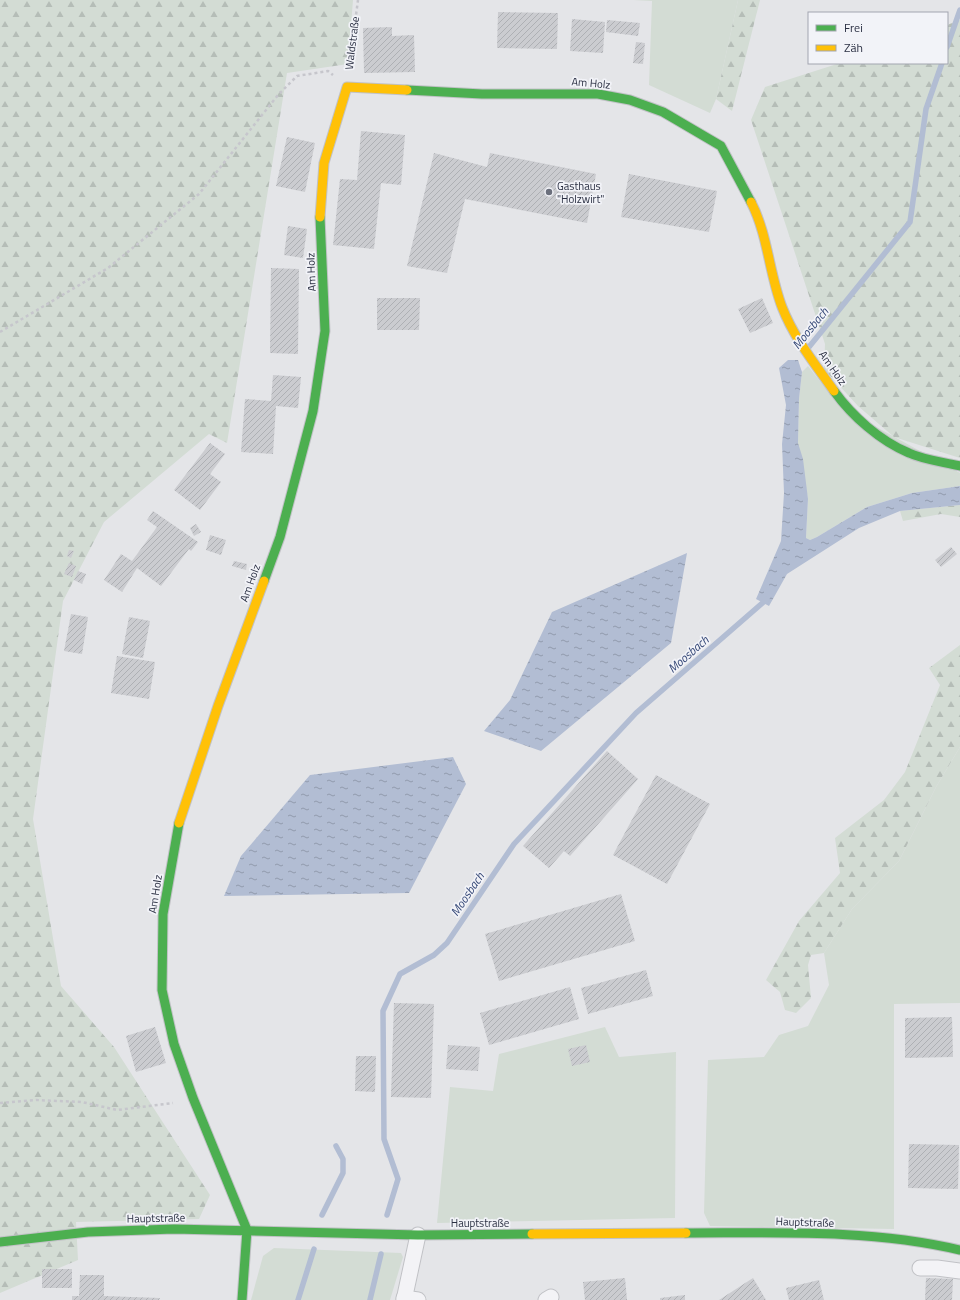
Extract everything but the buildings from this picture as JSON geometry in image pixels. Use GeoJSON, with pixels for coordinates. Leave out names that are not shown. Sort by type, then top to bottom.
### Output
{"type":"FeatureCollection","features":[{"type":"Feature","properties":{"kind":"street","name":"Am Holz"},"geometry":{"type":"LineString","coordinates":[[247,1230],[193,1098],[174,1044],[162,990],[163,914],[180,818],[218,706],[280,537],[313,411],[325,331],[320,206],[324,163],[347,87],[482,94],[598,94],[630,100],[663,112],[693,128],[721,146],[759,218],[782,307],[800,343],[842,402],[865,424],[892,444],[910,454],[960,466]]}},
{"type":"Feature","properties":{"kind":"street","name":"Hauptstraße"},"geometry":{"type":"LineString","coordinates":[[0,1242],[88,1232],[174,1229],[418,1235],[774,1233],[888,1237],[935,1244],[960,1250]]}},
{"type":"Feature","properties":{"kind":"street"},"geometry":{"type":"LineString","coordinates":[[242,1300],[246,1263],[247,1230]]}},
{"type":"Feature","properties":{"kind":"street"},"geometry":{"type":"LineString","coordinates":[[409,1299],[418,1235]]}},
{"type":"Feature","properties":{"kind":"street"},"geometry":{"type":"LineString","coordinates":[[920,1268],[937,1268],[960,1271]]}},
{"type":"Feature","properties":{"kind":"path","name":"Waldstraße"},"geometry":{"type":"LineString","coordinates":[[347,87],[358,0]]}},
{"type":"Feature","properties":{"kind":"path"},"geometry":{"type":"LineString","coordinates":[[0,332],[108,268],[199,194],[278,95],[297,76],[328,71],[347,87]]}},
{"type":"Feature","properties":{"kind":"path"},"geometry":{"type":"LineString","coordinates":[[0,1103],[36,1100],[82,1102],[117,1110],[193,1098]]}},
{"type":"Feature","properties":{"kind":"green space"},"geometry":{"type":"Polygon","coordinates":[[[0,0],[353,0],[348,64],[287,73],[227,443],[209,434],[104,522],[63,601],[33,819],[61,986],[114,1047],[210,1195],[199,1219],[76,1222],[78,1260],[0,1293],[0,0]]]}},
{"type":"Feature","properties":{"kind":"green space"},"geometry":{"type":"Polygon","coordinates":[[[633,0],[738,0],[716,99],[710,113],[649,85],[652,1],[633,0]]]}},
{"type":"Feature","properties":{"kind":"green space"},"geometry":{"type":"Polygon","coordinates":[[[738,0],[760,0],[732,111],[716,99],[738,0]]]}},
{"type":"Feature","properties":{"kind":"green space"},"geometry":{"type":"Polygon","coordinates":[[[960,20],[960,458],[894,437],[858,406],[824,369],[825,344],[751,120],[765,87],[837,64],[948,64],[948,25],[960,20]]]}},
{"type":"Feature","properties":{"kind":"green space"},"geometry":{"type":"Polygon","coordinates":[[[808,366],[840,407],[960,473],[960,486],[912,493],[867,507],[817,537],[810,540],[806,538],[808,499],[798,443],[799,399],[802,372],[808,366]]]}},
{"type":"Feature","properties":{"kind":"green space"},"geometry":{"type":"Polygon","coordinates":[[[960,505],[960,517],[941,514],[903,521],[900,511],[960,505]]]}},
{"type":"Feature","properties":{"kind":"green space"},"geometry":{"type":"Polygon","coordinates":[[[960,645],[960,747],[936,787],[899,861],[852,909],[824,953],[811,955],[808,965],[811,998],[796,1013],[785,1010],[780,992],[766,980],[799,921],[840,873],[835,838],[884,800],[905,772],[940,685],[929,668],[960,645]]]}},
{"type":"Feature","properties":{"kind":"green space"},"geometry":{"type":"Polygon","coordinates":[[[960,747],[960,1003],[894,1004],[894,1229],[710,1226],[704,1213],[708,1060],[764,1057],[779,1035],[808,1026],[829,985],[824,953],[852,909],[899,861],[936,787],[960,747]]]}},
{"type":"Feature","properties":{"kind":"green space"},"geometry":{"type":"Polygon","coordinates":[[[605,1027],[619,1057],[676,1052],[675,1218],[437,1223],[450,1087],[493,1091],[499,1054],[605,1027]]]}},
{"type":"Feature","properties":{"kind":"green space"},"geometry":{"type":"Polygon","coordinates":[[[274,1248],[401,1253],[403,1257],[390,1300],[251,1300],[263,1256],[274,1248]]]}},
{"type":"Feature","properties":{"kind":"water"},"geometry":{"type":"Polygon","coordinates":[[[788,360],[798,360],[802,372],[799,399],[798,443],[803,459],[808,499],[806,538],[810,540],[817,537],[867,507],[912,493],[960,486],[960,505],[900,511],[859,528],[787,574],[769,606],[756,599],[781,541],[784,493],[782,444],[786,405],[779,368],[788,360]]]}},
{"type":"Feature","properties":{"kind":"water"},"geometry":{"type":"Polygon","coordinates":[[[687,553],[671,643],[541,751],[484,731],[510,700],[552,612],[687,553]]]}},
{"type":"Feature","properties":{"kind":"water"},"geometry":{"type":"Polygon","coordinates":[[[453,757],[466,784],[409,893],[224,896],[241,856],[310,775],[453,757]]]}},
{"type":"Feature","properties":{"kind":"waterway","name":"Moosbach"},"geometry":{"type":"LineString","coordinates":[[948,44],[960,10]]}},
{"type":"Feature","properties":{"kind":"waterway","name":"Moosbach"},"geometry":{"type":"LineString","coordinates":[[809,347],[910,222],[926,109],[942,64]]}},
{"type":"Feature","properties":{"kind":"waterway","name":"Moosbach"},"geometry":{"type":"LineString","coordinates":[[387,1215],[398,1179],[384,1139],[383,1011],[400,974],[434,955],[447,943],[514,844],[636,713],[767,599]]}},
{"type":"Feature","properties":{"kind":"waterway"},"geometry":{"type":"LineString","coordinates":[[322,1215],[343,1173],[343,1159],[336,1146]]}},
{"type":"Feature","properties":{"kind":"waterway"},"geometry":{"type":"LineString","coordinates":[[298,1300],[314,1249]]}},
{"type":"Feature","properties":{"kind":"waterway","name":"Moosbach"},"geometry":{"type":"LineString","coordinates":[[370,1300],[381,1254]]}},
{"type":"Feature","properties":{"kind":"traffic: fast"},"geometry":{"type":"LineString","coordinates":[[407,90],[482,94],[598,94],[630,100],[663,112],[721,146],[751,202]]}},
{"type":"Feature","properties":{"kind":"traffic: fast"},"geometry":{"type":"LineString","coordinates":[[264,581],[280,537],[313,411],[325,331],[320,217]]}},
{"type":"Feature","properties":{"kind":"traffic: fast"},"geometry":{"type":"LineString","coordinates":[[834,391],[849,410],[867,427],[898,448],[928,459],[960,466]]}},
{"type":"Feature","properties":{"kind":"traffic: fast"},"geometry":{"type":"LineString","coordinates":[[179,823],[163,914],[162,990],[174,1044],[193,1098],[247,1230],[242,1300]]}},
{"type":"Feature","properties":{"kind":"traffic: fast"},"geometry":{"type":"LineString","coordinates":[[0,1242],[88,1232],[174,1229],[418,1235],[532,1234]]}},
{"type":"Feature","properties":{"kind":"traffic: fast"},"geometry":{"type":"LineString","coordinates":[[686,1233],[858,1235],[892,1238],[960,1250]]}},
{"type":"Feature","properties":{"kind":"traffic: slow"},"geometry":{"type":"LineString","coordinates":[[320,217],[324,163],[347,87],[407,90]]}},
{"type":"Feature","properties":{"kind":"traffic: slow"},"geometry":{"type":"LineString","coordinates":[[751,202],[757,215],[765,241],[774,281],[782,307],[805,350],[834,391]]}},
{"type":"Feature","properties":{"kind":"traffic: slow"},"geometry":{"type":"LineString","coordinates":[[179,823],[218,706],[264,581]]}},
{"type":"Feature","properties":{"kind":"traffic: slow"},"geometry":{"type":"LineString","coordinates":[[532,1234],[686,1233]]}},
{"type":"Feature","properties":{"kind":"place","name":"Gasthaus \"Holzwirt\""},"geometry":{"type":"Point","coordinates":[549,192]}}]}
